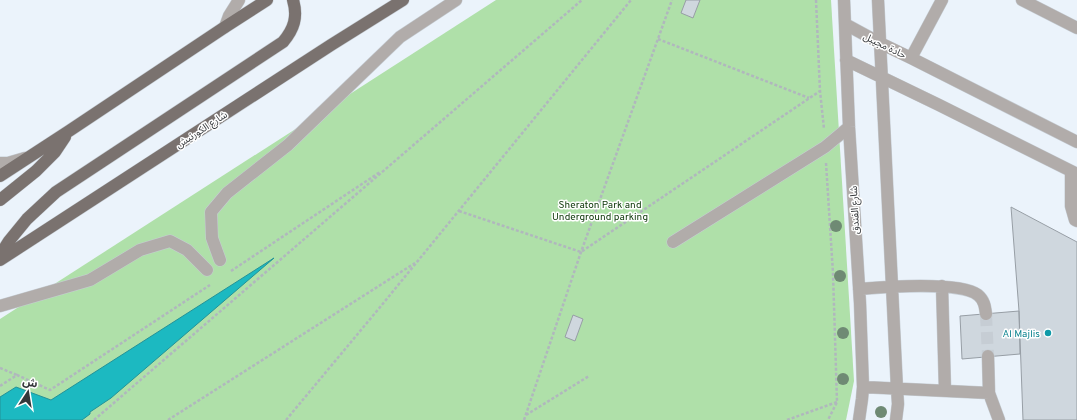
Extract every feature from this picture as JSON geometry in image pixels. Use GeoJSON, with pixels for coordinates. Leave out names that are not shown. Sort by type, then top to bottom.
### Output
{"type":"FeatureCollection","features":[{"type":"Feature","properties":{"kind":"main road"},"geometry":{"type":"LineString","coordinates":[[0,176],[268,0]]}},
{"type":"Feature","properties":{"kind":"main road"},"geometry":{"type":"LineString","coordinates":[[0,255],[9,241],[27,219],[56,192],[283,42],[290,34],[294,24],[296,14],[293,0]]}},
{"type":"Feature","properties":{"kind":"main road","name":"شارع الكورنيش"},"geometry":{"type":"LineString","coordinates":[[0,260],[390,5],[403,0]]}},
{"type":"Feature","properties":{"kind":"main road"},"geometry":{"type":"LineString","coordinates":[[0,200],[36,171],[55,152],[69,131]]}},
{"type":"Feature","properties":{"kind":"street"},"geometry":{"type":"LineString","coordinates":[[225,27],[229,16],[239,0]]}},
{"type":"Feature","properties":{"kind":"street"},"geometry":{"type":"LineString","coordinates":[[220,260],[212,238],[211,212],[227,193],[288,145],[400,37],[456,0]]}},
{"type":"Feature","properties":{"kind":"street","name":"شارع الفندق"},"geometry":{"type":"LineString","coordinates":[[844,0],[849,127],[859,289],[863,387],[859,420]]}},
{"type":"Feature","properties":{"kind":"street"},"geometry":{"type":"LineString","coordinates":[[878,0],[898,404],[896,420]]}},
{"type":"Feature","properties":{"kind":"street","name":"حادة مجيبل"},"geometry":{"type":"LineString","coordinates":[[845,24],[911,58],[942,0]]}},
{"type":"Feature","properties":{"kind":"street"},"geometry":{"type":"LineString","coordinates":[[1022,0],[1077,28]]}},
{"type":"Feature","properties":{"kind":"street"},"geometry":{"type":"LineString","coordinates":[[911,58],[1077,142]]}},
{"type":"Feature","properties":{"kind":"street"},"geometry":{"type":"LineString","coordinates":[[846,60],[1074,173],[1071,206],[1075,220],[1077,221]]}},
{"type":"Feature","properties":{"kind":"street"},"geometry":{"type":"LineString","coordinates":[[673,242],[825,146],[849,127]]}},
{"type":"Feature","properties":{"kind":"street"},"geometry":{"type":"LineString","coordinates":[[0,164],[28,157]]}},
{"type":"Feature","properties":{"kind":"street"},"geometry":{"type":"LineString","coordinates":[[0,306],[90,280],[140,250],[170,241],[187,250],[207,270]]}},
{"type":"Feature","properties":{"kind":"street"},"geometry":{"type":"LineString","coordinates":[[942,286],[945,391]]}},
{"type":"Feature","properties":{"kind":"street"},"geometry":{"type":"LineString","coordinates":[[859,289],[942,286],[966,289],[977,294],[984,302],[986,314]]}},
{"type":"Feature","properties":{"kind":"street"},"geometry":{"type":"LineString","coordinates":[[988,356],[989,393],[999,420]]}},
{"type":"Feature","properties":{"kind":"street"},"geometry":{"type":"LineString","coordinates":[[863,387],[989,393]]}},
{"type":"Feature","properties":{"kind":"path"},"geometry":{"type":"LineString","coordinates":[[94,420],[582,0]]}},
{"type":"Feature","properties":{"kind":"path"},"geometry":{"type":"LineString","coordinates":[[286,420],[418,262],[631,0]]}},
{"type":"Feature","properties":{"kind":"path"},"geometry":{"type":"LineString","coordinates":[[524,420],[581,252],[672,0]]}},
{"type":"Feature","properties":{"kind":"path"},"geometry":{"type":"LineString","coordinates":[[816,0],[820,91],[824,129]]}},
{"type":"Feature","properties":{"kind":"path"},"geometry":{"type":"LineString","coordinates":[[658,39],[809,98]]}},
{"type":"Feature","properties":{"kind":"path"},"geometry":{"type":"LineString","coordinates":[[581,252],[820,91]]}},
{"type":"Feature","properties":{"kind":"path"},"geometry":{"type":"LineString","coordinates":[[826,160],[833,273],[837,402],[828,420]]}},
{"type":"Feature","properties":{"kind":"path"},"geometry":{"type":"LineString","coordinates":[[231,271],[390,165]]}},
{"type":"Feature","properties":{"kind":"path"},"geometry":{"type":"LineString","coordinates":[[459,211],[581,252]]}},
{"type":"Feature","properties":{"kind":"path"},"geometry":{"type":"LineString","coordinates":[[168,420],[418,262]]}},
{"type":"Feature","properties":{"kind":"path"},"geometry":{"type":"LineString","coordinates":[[0,368],[50,390],[211,285]]}},
{"type":"Feature","properties":{"kind":"path"},"geometry":{"type":"LineString","coordinates":[[0,386],[17,375]]}},
{"type":"Feature","properties":{"kind":"path"},"geometry":{"type":"LineString","coordinates":[[526,415],[589,376]]}},
{"type":"Feature","properties":{"kind":"path"},"geometry":{"type":"LineString","coordinates":[[787,420],[837,402]]}},
{"type":"Feature","properties":{"kind":"green space","name":"Sheraton Park and Underground parking"},"geometry":{"type":"Polygon","coordinates":[[[496,0],[831,0],[854,381],[846,420],[0,420],[0,319],[496,0]]]}},
{"type":"Feature","properties":{"kind":"water"},"geometry":{"type":"Polygon","coordinates":[[[274,258],[111,398],[90,412],[90,414],[82,420],[0,420],[0,397],[16,387],[51,400],[274,258]]]}},
{"type":"Feature","properties":{"kind":"building"},"geometry":{"type":"Polygon","coordinates":[[[686,0],[700,0],[693,18],[681,13],[686,0]]]}},
{"type":"Feature","properties":{"kind":"building","name":"Al Majlis"},"geometry":{"type":"Polygon","coordinates":[[[1011,207],[1077,242],[1077,420],[1023,420],[1019,311],[1011,207]]]}},
{"type":"Feature","properties":{"kind":"building"},"geometry":{"type":"Polygon","coordinates":[[[1019,311],[1020,354],[962,359],[960,316],[1019,311]]]}},
{"type":"Feature","properties":{"kind":"building"},"geometry":{"type":"Polygon","coordinates":[[[573,315],[583,319],[575,341],[565,337],[573,315]]]}},
{"type":"Feature","properties":{"kind":"tunnel"},"geometry":{"type":"LineString","coordinates":[[986,314],[988,356]]}},
{"type":"Feature","properties":{"kind":"place","name":"Al Majlis"},"geometry":{"type":"Point","coordinates":[1048,333]}}]}
